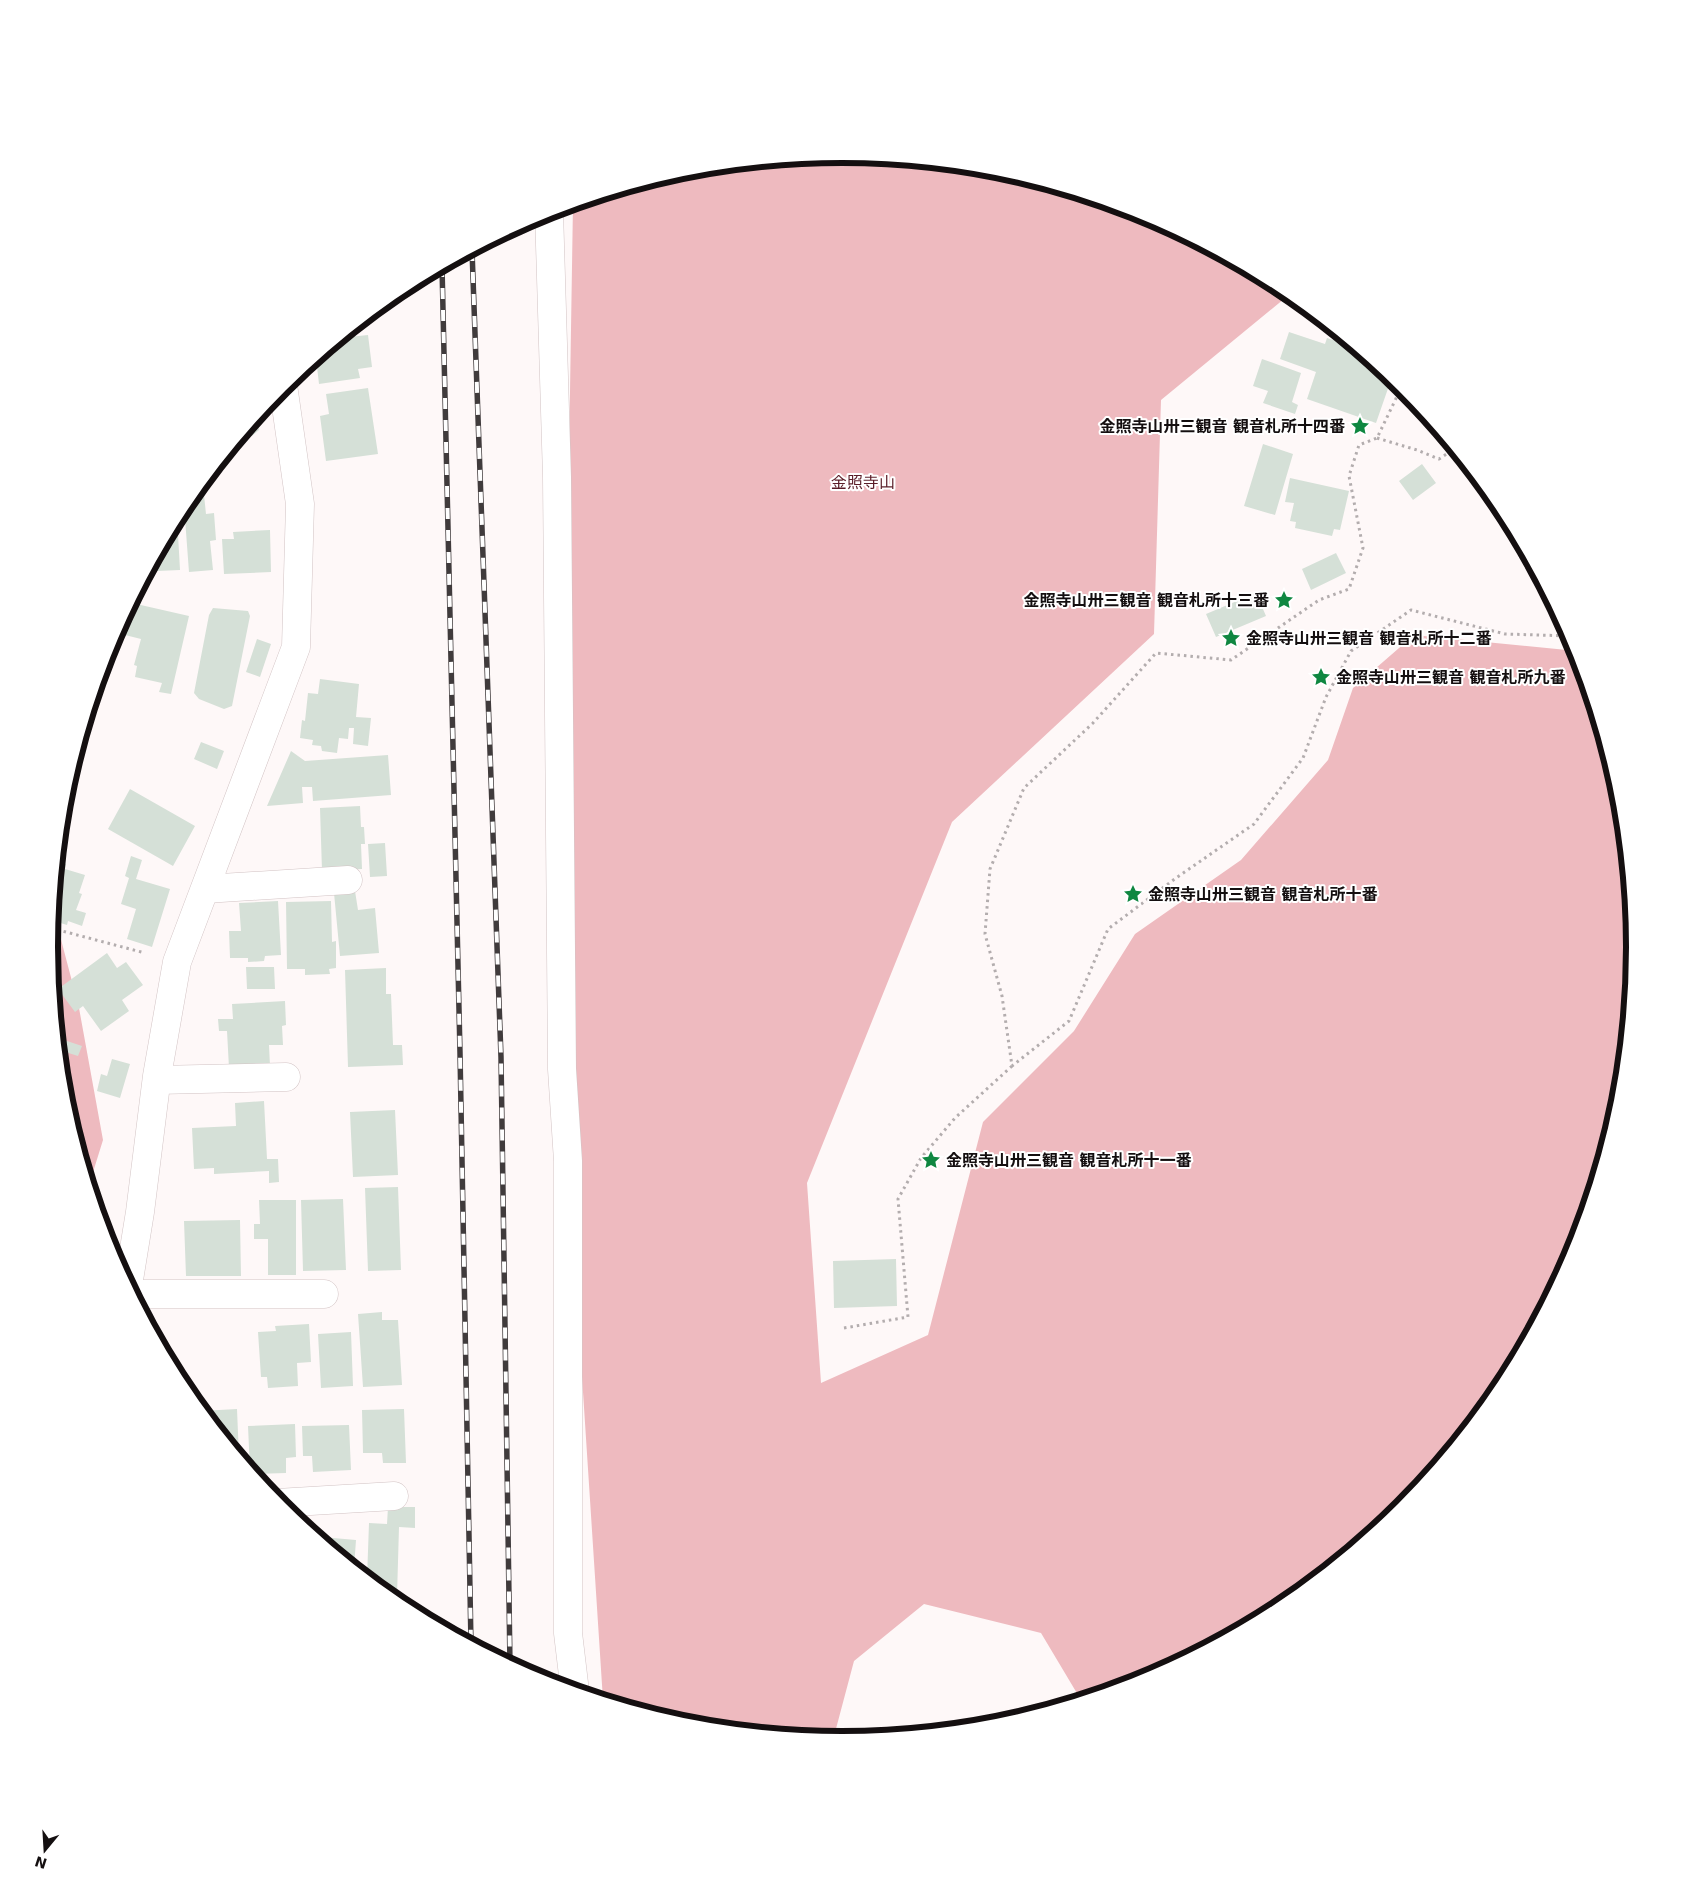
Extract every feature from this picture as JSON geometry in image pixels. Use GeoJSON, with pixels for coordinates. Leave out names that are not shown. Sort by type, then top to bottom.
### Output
{"type":"FeatureCollection","features":[{"type":"Feature","properties":{"kind":"street"},"geometry":{"type":"LineString","coordinates":[[549,220],[557,486],[562,1069],[568,1161],[568,1633],[574,1684]]}},
{"type":"Feature","properties":{"kind":"street"},"geometry":{"type":"LineString","coordinates":[[130,1276],[157,1080],[177,962],[296,646],[300,504],[285,396]]}},
{"type":"Feature","properties":{"kind":"street"},"geometry":{"type":"LineString","coordinates":[[205,888],[348,880]]}},
{"type":"Feature","properties":{"kind":"street"},"geometry":{"type":"LineString","coordinates":[[157,1080],[286,1077]]}},
{"type":"Feature","properties":{"kind":"street"},"geometry":{"type":"LineString","coordinates":[[138,1294],[324,1294]]}},
{"type":"Feature","properties":{"kind":"street"},"geometry":{"type":"LineString","coordinates":[[287,1502],[394,1496]]}},
{"type":"Feature","properties":{"kind":"path"},"geometry":{"type":"LineString","coordinates":[[1377,438],[1398,394]]}},
{"type":"Feature","properties":{"kind":"path"},"geometry":{"type":"LineString","coordinates":[[1012,1066],[1002,996],[984,934],[990,869],[1024,788],[1094,722],[1156,654],[1231,660],[1319,600],[1349,589],[1362,548],[1349,476],[1359,444],[1377,438],[1439,459],[1450,452]]}},
{"type":"Feature","properties":{"kind":"path"},"geometry":{"type":"LineString","coordinates":[[844,1328],[908,1317],[898,1199],[921,1158],[955,1118],[1012,1066],[1069,1021],[1108,930],[1176,878],[1254,824],[1304,758],[1326,697],[1351,651],[1411,610],[1505,634],[1562,636]]}},
{"type":"Feature","properties":{"kind":"path"},"geometry":{"type":"LineString","coordinates":[[58,930],[177,962]]}},
{"type":"Feature","properties":{"kind":"green space","name":"金照寺山"},"geometry":{"type":"Polygon","coordinates":[[[842,163],[944,170],[995,178],[1045,190],[1094,205],[1142,223],[1189,244],[1234,268],[1284,299],[1161,400],[1154,634],[952,822],[807,1183],[821,1383],[928,1335],[983,1122],[1074,1031],[1135,934],[1241,860],[1328,760],[1353,688],[1414,635],[1568,650],[1585,695],[1600,744],[1620,845],[1625,896],[1625,999],[1620,1050],[1600,1151],[1585,1200],[1567,1248],[1546,1294],[1521,1340],[1494,1383],[1432,1465],[1397,1502],[1320,1570],[1278,1600],[1234,1627],[1189,1651],[1142,1672],[1078,1695],[1041,1633],[924,1604],[854,1661],[835,1732],[740,1725],[689,1717],[603,1694],[573,1238],[567,580],[573,211],[639,190],[689,178],[740,170],[842,163]]]}},
{"type":"Feature","properties":{"kind":"green space"},"geometry":{"type":"Polygon","coordinates":[[[58,929],[79,1008],[103,1140],[92,1176],[73,1101],[64,1050],[59,999],[58,929]]]}},
{"type":"Feature","properties":{"kind":"building"},"geometry":{"type":"Polygon","coordinates":[[[1289,332],[1325,344],[1327,338],[1340,342],[1389,386],[1376,423],[1307,399],[1316,372],[1280,359],[1289,332]]]}},
{"type":"Feature","properties":{"kind":"building"},"geometry":{"type":"Polygon","coordinates":[[[368,335],[372,367],[358,369],[360,378],[319,384],[317,365],[350,337],[368,335]]]}},
{"type":"Feature","properties":{"kind":"building"},"geometry":{"type":"Polygon","coordinates":[[[1262,359],[1301,373],[1292,402],[1298,405],[1295,414],[1263,403],[1268,391],[1253,386],[1262,359]]]}},
{"type":"Feature","properties":{"kind":"building"},"geometry":{"type":"Polygon","coordinates":[[[368,388],[378,454],[326,461],[320,416],[329,414],[326,394],[368,388]]]}},
{"type":"Feature","properties":{"kind":"building"},"geometry":{"type":"Polygon","coordinates":[[[258,424],[259,430],[252,436],[248,435],[258,424]]]}},
{"type":"Feature","properties":{"kind":"building"},"geometry":{"type":"Polygon","coordinates":[[[1263,444],[1293,454],[1275,515],[1244,506],[1263,444]]]}},
{"type":"Feature","properties":{"kind":"building"},"geometry":{"type":"Polygon","coordinates":[[[1422,464],[1436,483],[1413,500],[1399,481],[1422,464]]]}},
{"type":"Feature","properties":{"kind":"building"},"geometry":{"type":"Polygon","coordinates":[[[1290,478],[1349,491],[1340,530],[1334,529],[1332,536],[1295,528],[1296,522],[1290,521],[1294,503],[1285,502],[1290,478]]]}},
{"type":"Feature","properties":{"kind":"building"},"geometry":{"type":"Polygon","coordinates":[[[204,495],[206,514],[214,513],[216,540],[210,541],[213,570],[189,572],[185,520],[204,495]]]}},
{"type":"Feature","properties":{"kind":"building"},"geometry":{"type":"Polygon","coordinates":[[[270,530],[271,572],[224,574],[222,539],[234,539],[233,532],[270,530]]]}},
{"type":"Feature","properties":{"kind":"building"},"geometry":{"type":"Polygon","coordinates":[[[178,531],[180,570],[157,571],[178,531]]]}},
{"type":"Feature","properties":{"kind":"building"},"geometry":{"type":"Polygon","coordinates":[[[1336,553],[1346,573],[1311,590],[1302,569],[1336,553]]]}},
{"type":"Feature","properties":{"kind":"building"},"geometry":{"type":"Polygon","coordinates":[[[1256,593],[1266,616],[1216,637],[1206,614],[1256,593]]]}},
{"type":"Feature","properties":{"kind":"building"},"geometry":{"type":"Polygon","coordinates":[[[137,604],[189,616],[171,694],[159,692],[162,683],[135,677],[137,666],[134,665],[141,639],[125,635],[127,624],[137,604]]]}},
{"type":"Feature","properties":{"kind":"building"},"geometry":{"type":"Polygon","coordinates":[[[213,608],[248,611],[250,616],[232,706],[224,709],[199,699],[194,693],[209,615],[213,608]]]}},
{"type":"Feature","properties":{"kind":"building"},"geometry":{"type":"Polygon","coordinates":[[[257,639],[271,644],[260,677],[246,672],[257,639]]]}},
{"type":"Feature","properties":{"kind":"building"},"geometry":{"type":"Polygon","coordinates":[[[320,679],[359,684],[356,717],[371,718],[368,746],[353,744],[354,728],[349,728],[348,739],[339,738],[337,753],[322,751],[321,746],[312,745],[313,740],[300,738],[302,720],[305,721],[308,693],[318,694],[320,679]]]}},
{"type":"Feature","properties":{"kind":"building"},"geometry":{"type":"Polygon","coordinates":[[[201,742],[224,751],[217,769],[194,759],[201,742]]]}},
{"type":"Feature","properties":{"kind":"building"},"geometry":{"type":"Polygon","coordinates":[[[291,751],[305,761],[388,755],[391,795],[313,801],[312,787],[302,787],[303,803],[267,806],[291,751]]]}},
{"type":"Feature","properties":{"kind":"building"},"geometry":{"type":"Polygon","coordinates":[[[130,789],[195,826],[173,866],[108,829],[130,789]]]}},
{"type":"Feature","properties":{"kind":"building"},"geometry":{"type":"Polygon","coordinates":[[[360,806],[361,827],[364,827],[365,844],[361,844],[362,869],[322,871],[320,808],[360,806]]]}},
{"type":"Feature","properties":{"kind":"building"},"geometry":{"type":"Polygon","coordinates":[[[385,843],[387,876],[370,877],[368,844],[385,843]]]}},
{"type":"Feature","properties":{"kind":"building"},"geometry":{"type":"Polygon","coordinates":[[[131,856],[142,860],[136,879],[170,889],[152,947],[127,939],[136,909],[121,904],[129,878],[125,876],[131,856]]]}},
{"type":"Feature","properties":{"kind":"building"},"geometry":{"type":"Polygon","coordinates":[[[62,863],[66,864],[65,869],[85,875],[79,893],[82,894],[76,910],[86,913],[82,926],[68,921],[67,925],[58,922],[62,863]]]}},
{"type":"Feature","properties":{"kind":"building"},"geometry":{"type":"Polygon","coordinates":[[[355,891],[358,910],[375,908],[379,953],[340,956],[334,893],[355,891]]]}},
{"type":"Feature","properties":{"kind":"building"},"geometry":{"type":"Polygon","coordinates":[[[278,901],[281,955],[265,956],[264,961],[248,962],[248,958],[230,958],[229,931],[241,931],[239,903],[278,901]]]}},
{"type":"Feature","properties":{"kind":"building"},"geometry":{"type":"Polygon","coordinates":[[[331,901],[332,942],[336,941],[336,968],[329,969],[330,974],[305,975],[305,969],[287,969],[286,902],[331,901]]]}},
{"type":"Feature","properties":{"kind":"building"},"geometry":{"type":"Polygon","coordinates":[[[107,953],[117,968],[126,962],[143,985],[122,1000],[129,1011],[101,1031],[83,1006],[75,1012],[59,988],[107,953]]]}},
{"type":"Feature","properties":{"kind":"building"},"geometry":{"type":"Polygon","coordinates":[[[246,967],[274,967],[275,989],[247,989],[246,967]]]}},
{"type":"Feature","properties":{"kind":"building"},"geometry":{"type":"Polygon","coordinates":[[[386,968],[386,994],[391,994],[393,1045],[402,1045],[403,1065],[348,1067],[345,970],[386,968]]]}},
{"type":"Feature","properties":{"kind":"building"},"geometry":{"type":"Polygon","coordinates":[[[285,1001],[286,1025],[282,1026],[283,1045],[269,1045],[270,1066],[229,1068],[227,1031],[219,1031],[218,1019],[233,1019],[232,1004],[285,1001]]]}},
{"type":"Feature","properties":{"kind":"building"},"geometry":{"type":"Polygon","coordinates":[[[63,1040],[82,1046],[78,1056],[64,1052],[63,1040]]]}},
{"type":"Feature","properties":{"kind":"building"},"geometry":{"type":"Polygon","coordinates":[[[112,1059],[130,1064],[120,1098],[97,1091],[101,1074],[107,1076],[112,1059]]]}},
{"type":"Feature","properties":{"kind":"building"},"geometry":{"type":"Polygon","coordinates":[[[264,1101],[267,1159],[278,1159],[279,1182],[269,1183],[269,1171],[214,1174],[214,1168],[194,1169],[192,1128],[236,1126],[235,1103],[264,1101]]]}},
{"type":"Feature","properties":{"kind":"building"},"geometry":{"type":"Polygon","coordinates":[[[395,1110],[398,1175],[353,1177],[350,1112],[395,1110]]]}},
{"type":"Feature","properties":{"kind":"building"},"geometry":{"type":"Polygon","coordinates":[[[398,1187],[401,1270],[368,1271],[365,1188],[398,1187]]]}},
{"type":"Feature","properties":{"kind":"building"},"geometry":{"type":"Polygon","coordinates":[[[343,1199],[346,1270],[303,1271],[301,1200],[343,1199]]]}},
{"type":"Feature","properties":{"kind":"building"},"geometry":{"type":"Polygon","coordinates":[[[259,1200],[296,1200],[296,1275],[268,1275],[268,1239],[254,1239],[254,1224],[260,1224],[259,1200]]]}},
{"type":"Feature","properties":{"kind":"building"},"geometry":{"type":"Polygon","coordinates":[[[240,1220],[241,1276],[186,1276],[184,1221],[240,1220]]]}},
{"type":"Feature","properties":{"kind":"building"},"geometry":{"type":"Polygon","coordinates":[[[896,1259],[897,1306],[834,1308],[833,1261],[896,1259]]]}},
{"type":"Feature","properties":{"kind":"building"},"geometry":{"type":"Polygon","coordinates":[[[382,1312],[382,1320],[398,1320],[402,1385],[363,1387],[358,1314],[382,1312]]]}},
{"type":"Feature","properties":{"kind":"building"},"geometry":{"type":"Polygon","coordinates":[[[309,1324],[311,1362],[297,1363],[298,1386],[268,1388],[267,1377],[261,1377],[258,1332],[276,1331],[275,1326],[309,1324]]]}},
{"type":"Feature","properties":{"kind":"building"},"geometry":{"type":"Polygon","coordinates":[[[351,1332],[353,1386],[321,1388],[318,1334],[351,1332]]]}},
{"type":"Feature","properties":{"kind":"building"},"geometry":{"type":"Polygon","coordinates":[[[237,1409],[239,1448],[220,1425],[210,1411],[237,1409]]]}},
{"type":"Feature","properties":{"kind":"building"},"geometry":{"type":"Polygon","coordinates":[[[404,1409],[406,1463],[383,1463],[382,1453],[363,1453],[362,1410],[404,1409]]]}},
{"type":"Feature","properties":{"kind":"building"},"geometry":{"type":"Polygon","coordinates":[[[295,1424],[296,1457],[286,1458],[286,1473],[260,1474],[252,1465],[250,1462],[248,1426],[295,1424]]]}},
{"type":"Feature","properties":{"kind":"building"},"geometry":{"type":"Polygon","coordinates":[[[349,1425],[351,1470],[313,1472],[312,1456],[303,1456],[302,1426],[349,1425]]]}},
{"type":"Feature","properties":{"kind":"building"},"geometry":{"type":"Polygon","coordinates":[[[388,1507],[415,1507],[415,1528],[399,1527],[397,1594],[367,1572],[369,1523],[387,1524],[388,1507]]]}},
{"type":"Feature","properties":{"kind":"building"},"geometry":{"type":"Polygon","coordinates":[[[325,1537],[356,1540],[354,1562],[325,1537]]]}},
{"type":"Feature","properties":{"kind":"railway"},"geometry":{"type":"LineString","coordinates":[[472,256],[501,1057],[510,1658]]}},
{"type":"Feature","properties":{"kind":"railway"},"geometry":{"type":"LineString","coordinates":[[442,273],[471,1638]]}},
{"type":"Feature","properties":{"kind":"place","name":"金照寺山卅三観音 観音札所十四番"},"geometry":{"type":"Point","coordinates":[1360,426]}},
{"type":"Feature","properties":{"kind":"place","name":"金照寺山卅三観音 観音札所十三番"},"geometry":{"type":"Point","coordinates":[1284,600]}},
{"type":"Feature","properties":{"kind":"place","name":"金照寺山卅三観音 観音札所十二番"},"geometry":{"type":"Point","coordinates":[1231,638]}},
{"type":"Feature","properties":{"kind":"place","name":"金照寺山卅三観音 観音札所九番"},"geometry":{"type":"Point","coordinates":[1321,677]}},
{"type":"Feature","properties":{"kind":"place","name":"金照寺山卅三観音 観音札所十番"},"geometry":{"type":"Point","coordinates":[1133,894]}},
{"type":"Feature","properties":{"kind":"place","name":"金照寺山卅三観音 観音札所十一番"},"geometry":{"type":"Point","coordinates":[931,1160]}}]}
